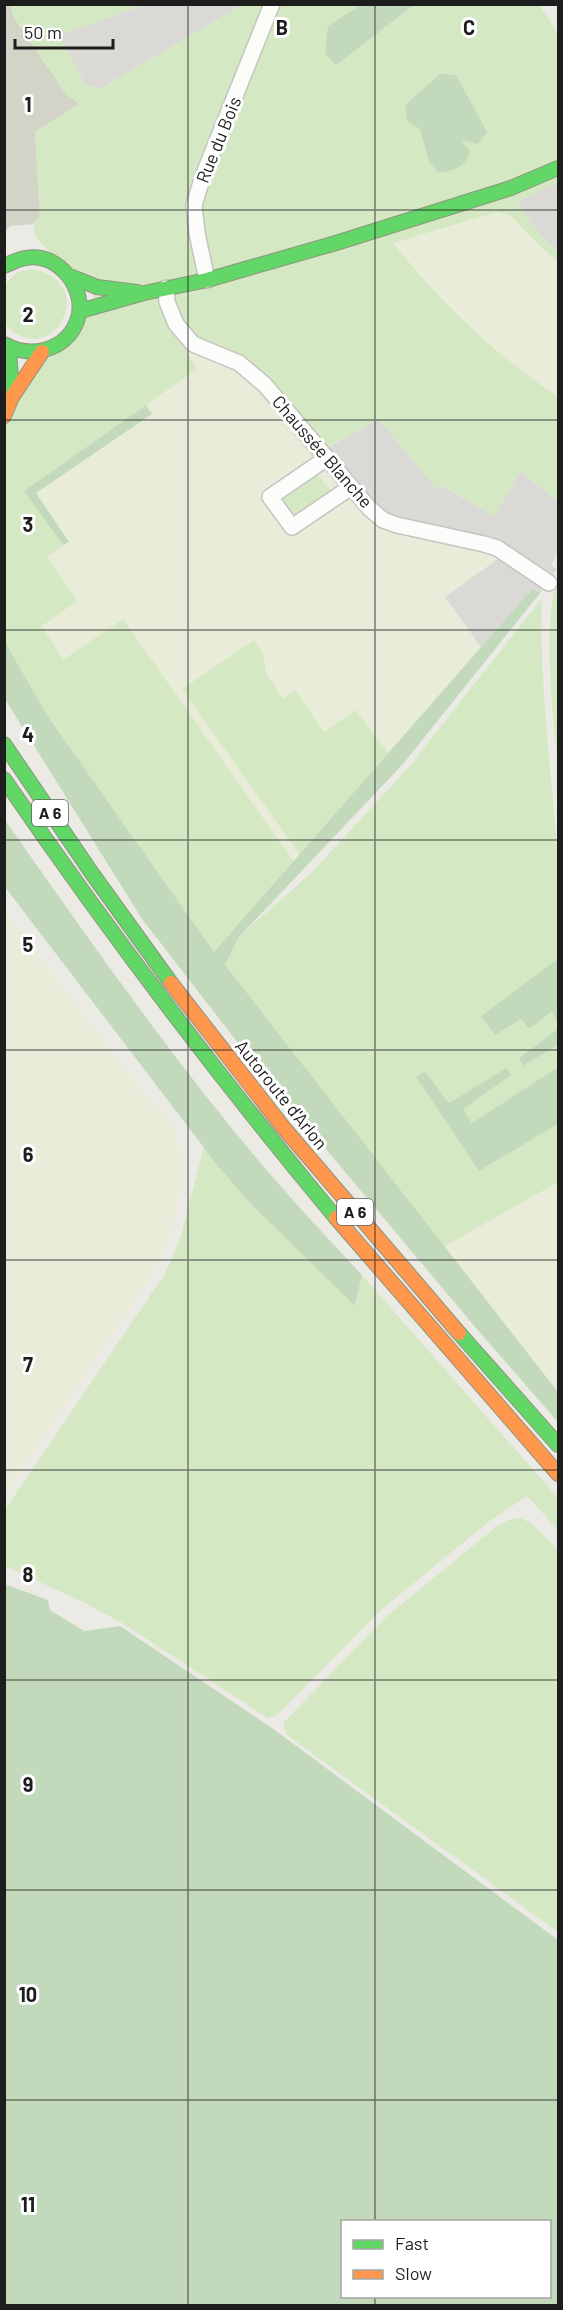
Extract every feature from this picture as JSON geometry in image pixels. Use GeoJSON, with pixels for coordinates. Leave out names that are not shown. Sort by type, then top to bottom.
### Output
{"type":"FeatureCollection","features":[{"type":"Feature","properties":{"kind":"main road"},"geometry":{"type":"LineString","coordinates":[[80,311],[144,293],[207,280],[424,216],[511,188],[558,168]]}},
{"type":"Feature","properties":{"kind":"main road"},"geometry":{"type":"LineString","coordinates":[[4,266],[26,257],[39,257],[57,264],[72,277],[97,287],[144,293]]}},
{"type":"Feature","properties":{"kind":"main road"},"geometry":{"type":"LineString","coordinates":[[7,345],[19,351],[42,352],[56,347],[67,338],[76,326],[80,311],[77,288],[72,277]]}},
{"type":"Feature","properties":{"kind":"main road"},"geometry":{"type":"LineString","coordinates":[[7,345],[12,397]]}},
{"type":"Feature","properties":{"kind":"main road"},"geometry":{"type":"LineString","coordinates":[[4,416],[12,397],[42,352]]}},
{"type":"Feature","properties":{"kind":"main road","name":"Autoroute d'Arlon"},"geometry":{"type":"LineString","coordinates":[[4,744],[97,881],[244,1078],[322,1175],[558,1445]]}},
{"type":"Feature","properties":{"kind":"main road","name":"Autoroute d'Arlon"},"geometry":{"type":"LineString","coordinates":[[4,779],[96,912],[232,1094],[315,1196],[558,1474]]}},
{"type":"Feature","properties":{"kind":"main road","name":"A 6"},"geometry":{"type":"LineString","coordinates":[[4,790],[24,808]]}},
{"type":"Feature","properties":{"kind":"street","name":"Rue du Bois"},"geometry":{"type":"LineString","coordinates":[[207,280],[196,232],[194,205],[203,176],[272,4]]}},
{"type":"Feature","properties":{"kind":"street","name":"Chaussée Blanche"},"geometry":{"type":"LineString","coordinates":[[166,288],[167,302],[176,324],[193,344],[239,363],[265,385],[369,508],[383,520],[411,529],[496,548],[549,583]]}},
{"type":"Feature","properties":{"kind":"street"},"geometry":{"type":"LineString","coordinates":[[327,458],[270,497],[292,528],[351,487]]}},
{"type":"Feature","properties":{"kind":"shaded area"},"geometry":{"type":"Polygon","coordinates":[[[10,4],[13,16],[66,94],[79,104],[35,132],[40,216],[33,224],[10,226],[5,231],[4,5],[10,4]]]}},
{"type":"Feature","properties":{"kind":"shaded area"},"geometry":{"type":"Polygon","coordinates":[[[144,5],[242,5],[100,89],[85,84],[59,35],[144,5]]]}},
{"type":"Feature","properties":{"kind":"shaded area"},"geometry":{"type":"Polygon","coordinates":[[[558,182],[558,252],[529,221],[518,201],[558,182]]]}},
{"type":"Feature","properties":{"kind":"shaded area"},"geometry":{"type":"Polygon","coordinates":[[[378,419],[438,490],[442,486],[494,516],[521,471],[558,502],[558,552],[551,565],[557,569],[540,593],[533,588],[482,649],[445,597],[498,558],[482,552],[403,535],[410,529],[397,525],[321,452],[378,419]]]}},
{"type":"Feature","properties":{"kind":"green space"},"geometry":{"type":"Polygon","coordinates":[[[10,5],[144,5],[59,35],[85,84],[100,89],[242,5],[360,5],[328,26],[336,65],[414,5],[539,5],[558,33],[558,182],[518,201],[536,229],[558,252],[558,262],[511,216],[497,212],[393,243],[449,307],[490,345],[558,397],[558,502],[521,471],[494,516],[443,486],[438,490],[378,419],[312,457],[258,391],[234,368],[193,344],[185,350],[197,369],[24,491],[63,545],[47,557],[77,601],[42,626],[63,660],[123,619],[294,862],[214,952],[49,718],[5,642],[4,366],[11,396],[40,364],[77,336],[97,287],[50,252],[36,237],[33,224],[40,216],[35,132],[79,104],[66,94],[13,16],[10,5]]]}},
{"type":"Feature","properties":{"kind":"green space"},"geometry":{"type":"Polygon","coordinates":[[[360,5],[414,5],[336,65],[325,54],[328,26],[360,5]]]}},
{"type":"Feature","properties":{"kind":"green space"},"geometry":{"type":"Polygon","coordinates":[[[440,74],[456,75],[487,132],[478,144],[461,140],[470,151],[465,161],[454,170],[438,172],[429,162],[420,129],[407,121],[405,105],[440,74]]]}},
{"type":"Feature","properties":{"kind":"green space"},"geometry":{"type":"Polygon","coordinates":[[[497,212],[511,215],[558,262],[558,397],[504,359],[463,322],[392,243],[497,212]]]}},
{"type":"Feature","properties":{"kind":"green space"},"geometry":{"type":"Polygon","coordinates":[[[33,269],[54,278],[65,291],[67,306],[62,321],[51,332],[38,338],[21,336],[5,324],[5,284],[18,272],[33,269]]]}},
{"type":"Feature","properties":{"kind":"green space"},"geometry":{"type":"Polygon","coordinates":[[[193,344],[234,368],[258,391],[312,457],[321,452],[369,508],[411,529],[404,535],[482,552],[498,559],[445,597],[482,649],[389,754],[356,710],[324,732],[295,691],[284,699],[266,672],[263,653],[183,689],[300,855],[294,862],[123,619],[63,660],[42,626],[47,557],[36,494],[152,414],[146,405],[196,369],[185,349],[193,344]]]}},
{"type":"Feature","properties":{"kind":"green space"},"geometry":{"type":"Polygon","coordinates":[[[146,405],[152,414],[36,493],[69,542],[63,545],[24,491],[146,405]]]}},
{"type":"Feature","properties":{"kind":"green space"},"geometry":{"type":"Polygon","coordinates":[[[312,468],[336,498],[292,527],[270,497],[312,468]]]}},
{"type":"Feature","properties":{"kind":"green space"},"geometry":{"type":"Polygon","coordinates":[[[558,577],[558,766],[550,643],[553,595],[558,577]]]}},
{"type":"Feature","properties":{"kind":"green space"},"geometry":{"type":"Polygon","coordinates":[[[533,588],[540,593],[403,764],[238,938],[225,965],[558,1392],[558,1422],[252,1061],[142,919],[5,699],[5,642],[49,718],[214,952],[533,588]]]}},
{"type":"Feature","properties":{"kind":"green space"},"geometry":{"type":"Polygon","coordinates":[[[542,598],[544,697],[559,875],[558,959],[482,1016],[521,1019],[529,1029],[553,1012],[558,1029],[519,1058],[523,1066],[558,1045],[558,1067],[472,1123],[463,1109],[510,1075],[506,1068],[449,1103],[426,1072],[479,1171],[558,1124],[558,1182],[444,1247],[224,966],[238,938],[311,873],[409,767],[542,598]]]}},
{"type":"Feature","properties":{"kind":"green space"},"geometry":{"type":"Polygon","coordinates":[[[254,640],[263,653],[266,672],[283,699],[295,690],[324,732],[356,710],[389,754],[300,855],[182,689],[254,640]]]}},
{"type":"Feature","properties":{"kind":"green space"},"geometry":{"type":"Polygon","coordinates":[[[5,820],[143,1013],[215,1108],[291,1198],[362,1275],[355,1306],[248,1201],[218,1166],[5,887],[5,820]]]}},
{"type":"Feature","properties":{"kind":"green space"},"geometry":{"type":"Polygon","coordinates":[[[5,911],[147,1097],[165,1114],[176,1130],[181,1159],[180,1198],[171,1232],[156,1266],[139,1296],[5,1494],[5,911]]]}},
{"type":"Feature","properties":{"kind":"green space"},"geometry":{"type":"Polygon","coordinates":[[[558,959],[558,1023],[552,1012],[529,1029],[521,1019],[495,1035],[481,1016],[558,959]]]}},
{"type":"Feature","properties":{"kind":"green space"},"geometry":{"type":"Polygon","coordinates":[[[558,1029],[558,1045],[523,1066],[519,1058],[558,1029]]]}},
{"type":"Feature","properties":{"kind":"green space"},"geometry":{"type":"Polygon","coordinates":[[[558,1067],[558,1124],[479,1171],[416,1077],[425,1071],[449,1103],[506,1068],[511,1075],[463,1109],[472,1123],[558,1067]]]}},
{"type":"Feature","properties":{"kind":"green space"},"geometry":{"type":"Polygon","coordinates":[[[204,1147],[248,1201],[356,1305],[362,1275],[558,1498],[558,1530],[527,1496],[491,1520],[382,1609],[276,1716],[268,1718],[122,1623],[5,1566],[4,1511],[166,1272],[181,1236],[204,1147]]]}},
{"type":"Feature","properties":{"kind":"green space"},"geometry":{"type":"Polygon","coordinates":[[[558,1182],[558,1392],[444,1247],[558,1182]]]}},
{"type":"Feature","properties":{"kind":"green space"},"geometry":{"type":"Polygon","coordinates":[[[520,1518],[531,1523],[558,1550],[558,1932],[287,1735],[283,1723],[387,1616],[496,1527],[508,1520],[520,1518]]]}},
{"type":"Feature","properties":{"kind":"green space"},"geometry":{"type":"Polygon","coordinates":[[[4,1584],[48,1600],[50,1610],[84,1631],[120,1626],[272,1728],[558,1940],[558,2305],[5,2305],[4,1584]]]}},
{"type":"Feature","properties":{"kind":"traffic: fast"},"geometry":{"type":"LineString","coordinates":[[80,311],[144,293],[207,280],[336,243],[511,188],[558,168]]}},
{"type":"Feature","properties":{"kind":"traffic: fast"},"geometry":{"type":"LineString","coordinates":[[4,266],[26,258],[38,257],[49,261],[59,267],[75,286],[80,309],[72,331],[56,345],[36,351],[25,351],[4,344]]}},
{"type":"Feature","properties":{"kind":"traffic: fast"},"geometry":{"type":"LineString","coordinates":[[72,277],[97,287],[137,292]]}},
{"type":"Feature","properties":{"kind":"traffic: fast"},"geometry":{"type":"LineString","coordinates":[[9,347],[12,397]]}},
{"type":"Feature","properties":{"kind":"traffic: fast"},"geometry":{"type":"LineString","coordinates":[[4,744],[91,872],[171,983]]}},
{"type":"Feature","properties":{"kind":"traffic: fast"},"geometry":{"type":"LineString","coordinates":[[4,779],[83,892],[165,1002],[336,1218]]}},
{"type":"Feature","properties":{"kind":"traffic: fast"},"geometry":{"type":"LineString","coordinates":[[459,1333],[558,1445]]}},
{"type":"Feature","properties":{"kind":"traffic: slow"},"geometry":{"type":"LineString","coordinates":[[4,416],[12,397],[42,352]]}},
{"type":"Feature","properties":{"kind":"traffic: slow"},"geometry":{"type":"LineString","coordinates":[[171,983],[283,1127],[459,1333]]}},
{"type":"Feature","properties":{"kind":"traffic: slow"},"geometry":{"type":"LineString","coordinates":[[336,1218],[558,1474]]}}]}
